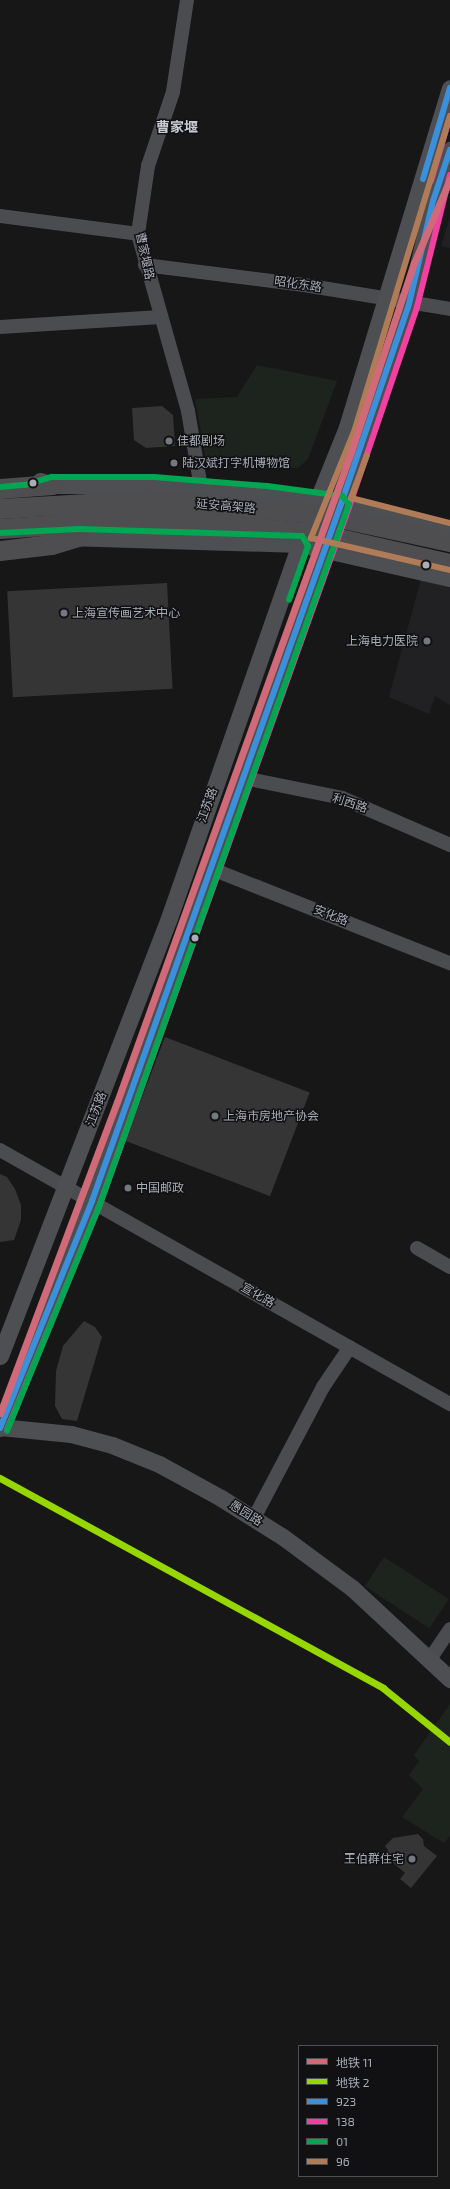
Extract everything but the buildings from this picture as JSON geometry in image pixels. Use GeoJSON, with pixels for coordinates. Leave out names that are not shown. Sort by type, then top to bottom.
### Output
{"type":"FeatureCollection","features":[{"type":"Feature","properties":{"kind":"highway"},"geometry":{"type":"LineString","coordinates":[[0,489],[53,485]]}},
{"type":"Feature","properties":{"kind":"highway","name":"延安高架路"},"geometry":{"type":"LineString","coordinates":[[0,509],[154,500],[325,515],[450,542]]}},
{"type":"Feature","properties":{"kind":"highway","name":"延安高架路"},"geometry":{"type":"LineString","coordinates":[[0,529],[152,518],[318,534],[450,564]]}},
{"type":"Feature","properties":{"kind":"highway"},"geometry":{"type":"LineString","coordinates":[[0,551],[38,546],[79,537]]}},
{"type":"Feature","properties":{"kind":"main road","name":"江苏路"},"geometry":{"type":"LineString","coordinates":[[0,1356],[169,918],[300,544],[347,427],[450,88]]}},
{"type":"Feature","properties":{"kind":"main road"},"geometry":{"type":"LineString","coordinates":[[0,1428],[92,1201],[212,869],[341,504],[409,304],[433,201],[450,150]]}},
{"type":"Feature","properties":{"kind":"main road"},"geometry":{"type":"LineString","coordinates":[[0,480],[32,478],[53,485],[201,488],[316,501],[341,504],[450,531]]}},
{"type":"Feature","properties":{"kind":"main road"},"geometry":{"type":"LineString","coordinates":[[0,495],[26,493],[53,485]]}},
{"type":"Feature","properties":{"kind":"main road"},"geometry":{"type":"LineString","coordinates":[[0,541],[79,537],[300,544],[450,578]]}},
{"type":"Feature","properties":{"kind":"main road","name":"愚园路"},"geometry":{"type":"LineString","coordinates":[[0,1428],[71,1434],[112,1445],[159,1464],[254,1518],[352,1588],[450,1679]]}},
{"type":"Feature","properties":{"kind":"street","name":"曹家堰路"},"geometry":{"type":"LineString","coordinates":[[187,0],[173,92],[148,166],[138,234],[145,265],[182,391],[201,488]]}},
{"type":"Feature","properties":{"kind":"street"},"geometry":{"type":"LineString","coordinates":[[0,216],[138,234]]}},
{"type":"Feature","properties":{"kind":"street","name":"昭化东路"},"geometry":{"type":"LineString","coordinates":[[145,265],[386,298],[409,304],[450,309]]}},
{"type":"Feature","properties":{"kind":"street"},"geometry":{"type":"LineString","coordinates":[[0,327],[161,318]]}},
{"type":"Feature","properties":{"kind":"street","name":"利西路"},"geometry":{"type":"LineString","coordinates":[[244,778],[342,798],[450,845]]}},
{"type":"Feature","properties":{"kind":"street","name":"安化路"},"geometry":{"type":"LineString","coordinates":[[212,869],[450,963]]}},
{"type":"Feature","properties":{"kind":"street","name":"宣化路"},"geometry":{"type":"LineString","coordinates":[[0,1150],[450,1404]]}},
{"type":"Feature","properties":{"kind":"street"},"geometry":{"type":"LineString","coordinates":[[417,1248],[450,1267]]}},
{"type":"Feature","properties":{"kind":"street"},"geometry":{"type":"LineString","coordinates":[[254,1518],[323,1387],[350,1347]]}},
{"type":"Feature","properties":{"kind":"street"},"geometry":{"type":"LineString","coordinates":[[430,1660],[450,1630]]}},
{"type":"Feature","properties":{"kind":"shaded area"},"geometry":{"type":"Polygon","coordinates":[[[450,217],[450,248],[441,246],[450,217]]]}},
{"type":"Feature","properties":{"kind":"shaded area"},"geometry":{"type":"Polygon","coordinates":[[[257,365],[337,381],[308,459],[298,468],[206,461],[195,399],[237,397],[257,365]]]}},
{"type":"Feature","properties":{"kind":"shaded area","name":"上海电力医院"},"geometry":{"type":"Polygon","coordinates":[[[421,579],[450,586],[450,705],[435,696],[429,714],[389,697],[421,579]]]}},
{"type":"Feature","properties":{"kind":"shaded area"},"geometry":{"type":"Polygon","coordinates":[[[384,1557],[449,1599],[430,1628],[365,1586],[384,1557]]]}},
{"type":"Feature","properties":{"kind":"shaded area"},"geometry":{"type":"Polygon","coordinates":[[[450,1704],[450,1836],[444,1843],[402,1817],[423,1789],[409,1775],[419,1761],[414,1755],[450,1704]]]}},
{"type":"Feature","properties":{"kind":"metro line","name":"11"},"geometry":{"type":"LineString","coordinates":[[0,1413],[117,1102],[351,452],[414,263],[450,179]]}},
{"type":"Feature","properties":{"kind":"metro line","name":"2"},"geometry":{"type":"LineString","coordinates":[[0,1478],[383,1688],[450,1742]]}},
{"type":"Feature","properties":{"kind":"transit line","name":"923"},"geometry":{"type":"LineString","coordinates":[[423,179],[450,88]]}},
{"type":"Feature","properties":{"kind":"transit line","name":"138"},"geometry":{"type":"LineString","coordinates":[[431,181],[450,116]]}},
{"type":"Feature","properties":{"kind":"transit line","name":"96"},"geometry":{"type":"LineString","coordinates":[[450,116],[355,429],[311,538],[450,570]]}},
{"type":"Feature","properties":{"kind":"transit line","name":"923"},"geometry":{"type":"LineString","coordinates":[[0,1428],[92,1201],[341,504],[409,304],[433,201],[450,150]]}},
{"type":"Feature","properties":{"kind":"transit line","name":"138"},"geometry":{"type":"LineString","coordinates":[[7,1430],[100,1204],[349,507],[417,307],[450,175]]}},
{"type":"Feature","properties":{"kind":"transit line","name":"96"},"geometry":{"type":"LineString","coordinates":[[367,455],[351,498],[450,523]]}},
{"type":"Feature","properties":{"kind":"transit line","name":"01"},"geometry":{"type":"LineString","coordinates":[[0,487],[25,485],[52,477],[154,477],[267,486],[342,496],[349,504],[100,1204],[7,1431]]}},
{"type":"Feature","properties":{"kind":"transit line","name":"01"},"geometry":{"type":"LineString","coordinates":[[0,533],[79,529],[302,536],[308,546],[289,600]]}},
{"type":"Feature","properties":{"kind":"place","name":"佳都剧场"},"geometry":{"type":"Point","coordinates":[169,441]}},
{"type":"Feature","properties":{"kind":"place","name":"陆汉斌打字机博物馆"},"geometry":{"type":"Point","coordinates":[174,463]}},
{"type":"Feature","properties":{"kind":"place","name":"上海宣传画艺术中心"},"geometry":{"type":"Point","coordinates":[64,613]}},
{"type":"Feature","properties":{"kind":"place","name":"上海电力医院"},"geometry":{"type":"Point","coordinates":[427,641]}},
{"type":"Feature","properties":{"kind":"place","name":"上海市房地产协会"},"geometry":{"type":"Point","coordinates":[215,1116]}},
{"type":"Feature","properties":{"kind":"place","name":"中国邮政"},"geometry":{"type":"Point","coordinates":[128,1188]}},
{"type":"Feature","properties":{"kind":"place","name":"王伯群住宅"},"geometry":{"type":"Point","coordinates":[412,1859]}},
{"type":"Feature","properties":{"kind":"district","name":"曹家堰"},"geometry":{"type":"Point","coordinates":[177,127]}}]}
